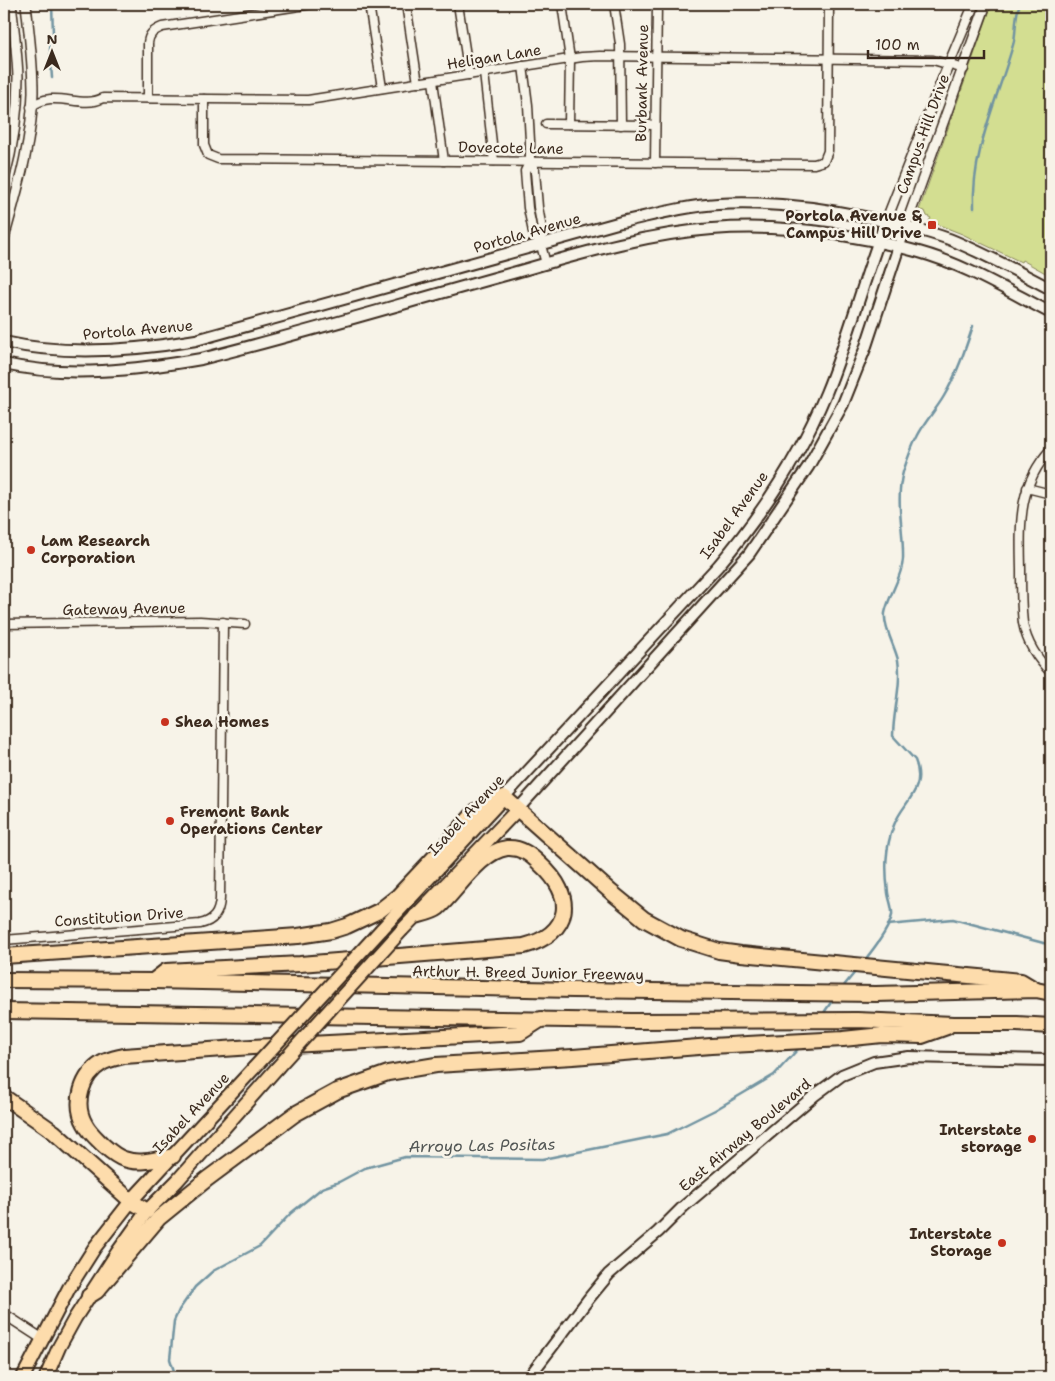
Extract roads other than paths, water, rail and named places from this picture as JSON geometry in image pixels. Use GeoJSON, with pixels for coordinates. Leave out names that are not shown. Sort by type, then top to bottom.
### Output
{"type":"FeatureCollection","features":[{"type":"Feature","properties":{"kind":"highway"},"geometry":{"type":"LineString","coordinates":[[4,956],[298,936],[331,931],[347,926],[379,911],[398,896],[476,811],[504,797],[625,905],[662,930],[681,939],[720,951],[934,974],[1022,981],[1036,990]]}},
{"type":"Feature","properties":{"kind":"highway","name":"Isabel Avenue"},"geometry":{"type":"LineString","coordinates":[[23,1377],[41,1338],[69,1288],[95,1247],[131,1201],[504,797]]}},
{"type":"Feature","properties":{"kind":"highway"},"geometry":{"type":"LineString","coordinates":[[46,1377],[60,1347],[89,1296],[116,1253],[147,1211],[178,1181],[402,930],[518,808]]}},
{"type":"Feature","properties":{"kind":"highway"},"geometry":{"type":"LineString","coordinates":[[153,981],[166,971],[310,964],[524,946],[537,943],[556,929],[562,918],[564,906],[562,893],[556,880],[547,870],[523,851],[514,848],[504,848],[484,859],[436,910],[416,916]]}},
{"type":"Feature","properties":{"kind":"highway","name":"Arthur H. Breed Junior Freeway"},"geometry":{"type":"LineString","coordinates":[[4,980],[876,994],[1036,990],[1051,993]]}},
{"type":"Feature","properties":{"kind":"highway"},"geometry":{"type":"LineString","coordinates":[[4,1011],[632,1021],[857,1020],[1051,1026]]}},
{"type":"Feature","properties":{"kind":"highway"},"geometry":{"type":"LineString","coordinates":[[173,1156],[136,1162],[125,1160],[114,1155],[97,1139],[84,1123],[80,1107],[81,1091],[91,1072],[112,1059],[124,1056],[252,1047],[520,1033],[543,1019]]}},
{"type":"Feature","properties":{"kind":"highway"},"geometry":{"type":"LineString","coordinates":[[89,1296],[97,1291],[159,1218],[295,1114],[337,1091],[388,1073],[436,1065],[779,1042],[882,1036],[922,1036],[954,1024]]}},
{"type":"Feature","properties":{"kind":"highway"},"geometry":{"type":"LineString","coordinates":[[4,1097],[54,1132],[131,1201],[147,1211]]}},
{"type":"Feature","properties":{"kind":"main road","name":"Portola Avenue"},"geometry":{"type":"LineString","coordinates":[[4,342],[30,347],[82,351],[151,347],[189,342],[648,216],[716,204],[796,205],[906,225],[976,251],[1051,289]]}},
{"type":"Feature","properties":{"kind":"main road","name":"Campus Hill Drive"},"geometry":{"type":"LineString","coordinates":[[878,242],[886,221]]}},
{"type":"Feature","properties":{"kind":"main road","name":"Campus Hill Drive"},"geometry":{"type":"LineString","coordinates":[[899,247],[906,225]]}},
{"type":"Feature","properties":{"kind":"main road"},"geometry":{"type":"LineString","coordinates":[[4,364],[28,368],[103,371],[153,368],[202,359],[639,240],[674,233],[712,229],[794,228],[899,247],[944,260],[976,273],[1051,313]]}},
{"type":"Feature","properties":{"kind":"main road","name":"Isabel Avenue"},"geometry":{"type":"LineString","coordinates":[[504,797],[718,566],[737,543],[776,488],[795,455],[825,394],[878,242]]}},
{"type":"Feature","properties":{"kind":"main road"},"geometry":{"type":"LineString","coordinates":[[518,808],[749,554],[770,525],[808,467],[843,404],[865,349],[899,247]]}},
{"type":"Feature","properties":{"kind":"main road","name":"East Airway Boulevard"},"geometry":{"type":"LineString","coordinates":[[529,1377],[609,1274],[658,1232],[683,1207],[815,1095],[842,1075],[874,1062],[909,1057],[1051,1060]]}},
{"type":"Feature","properties":{"kind":"street"},"geometry":{"type":"LineString","coordinates":[[4,180],[13,136],[17,91],[17,59],[11,4]]}},
{"type":"Feature","properties":{"kind":"street"},"geometry":{"type":"LineString","coordinates":[[4,238],[24,158],[31,107],[32,60],[26,4]]}},
{"type":"Feature","properties":{"kind":"street"},"geometry":{"type":"LineString","coordinates":[[148,98],[149,37],[154,30],[162,27],[312,4]]}},
{"type":"Feature","properties":{"kind":"street"},"geometry":{"type":"LineString","coordinates":[[369,4],[382,88]]}},
{"type":"Feature","properties":{"kind":"street"},"geometry":{"type":"LineString","coordinates":[[406,4],[418,82]]}},
{"type":"Feature","properties":{"kind":"street"},"geometry":{"type":"LineString","coordinates":[[458,4],[469,75]]}},
{"type":"Feature","properties":{"kind":"street"},"geometry":{"type":"LineString","coordinates":[[562,4],[570,59],[569,124]]}},
{"type":"Feature","properties":{"kind":"street"},"geometry":{"type":"LineString","coordinates":[[614,4],[621,56],[621,125]]}},
{"type":"Feature","properties":{"kind":"street","name":"Burbank Avenue"},"geometry":{"type":"LineString","coordinates":[[655,163],[657,4]]}},
{"type":"Feature","properties":{"kind":"street"},"geometry":{"type":"LineString","coordinates":[[829,4],[829,59]]}},
{"type":"Feature","properties":{"kind":"street","name":"Campus Hill Drive"},"geometry":{"type":"LineString","coordinates":[[886,221],[974,4]]}},
{"type":"Feature","properties":{"kind":"street","name":"Campus Hill Drive"},"geometry":{"type":"LineString","coordinates":[[906,225],[986,4]]}},
{"type":"Feature","properties":{"kind":"street","name":"Heligan Lane"},"geometry":{"type":"LineString","coordinates":[[31,107],[45,99],[93,102],[103,98],[308,100],[582,57],[656,56],[932,60],[964,69]]}},
{"type":"Feature","properties":{"kind":"street","name":"Dovecote Lane"},"geometry":{"type":"LineString","coordinates":[[204,99],[204,146],[208,155],[218,159],[814,164],[824,160],[828,151],[829,59]]}},
{"type":"Feature","properties":{"kind":"street"},"geometry":{"type":"LineString","coordinates":[[523,66],[529,114],[530,162],[525,171],[528,208],[532,232],[541,245],[546,264]]}},
{"type":"Feature","properties":{"kind":"street"},"geometry":{"type":"LineString","coordinates":[[484,73],[494,161]]}},
{"type":"Feature","properties":{"kind":"street"},"geometry":{"type":"LineString","coordinates":[[433,81],[444,161]]}},
{"type":"Feature","properties":{"kind":"street"},"geometry":{"type":"LineString","coordinates":[[546,124],[656,125]]}},
{"type":"Feature","properties":{"kind":"street"},"geometry":{"type":"LineString","coordinates":[[1051,449],[1037,467],[1027,488],[1021,509],[1020,526],[1023,623],[1027,638],[1034,652],[1051,673]]}},
{"type":"Feature","properties":{"kind":"street"},"geometry":{"type":"LineString","coordinates":[[1027,488],[1051,494]]}},
{"type":"Feature","properties":{"kind":"street","name":"Gateway Avenue"},"geometry":{"type":"LineString","coordinates":[[4,624],[223,622],[245,624]]}},
{"type":"Feature","properties":{"kind":"street","name":"Constitution Drive"},"geometry":{"type":"LineString","coordinates":[[4,940],[200,924],[213,919],[217,913],[220,899],[223,622]]}},
{"type":"Feature","properties":{"kind":"street"},"geometry":{"type":"LineString","coordinates":[[4,1314],[41,1338]]}},
{"type":"Feature","properties":{"kind":"waterway"},"geometry":{"type":"LineString","coordinates":[[52,4],[53,34],[50,49],[52,78]]}},
{"type":"Feature","properties":{"kind":"waterway"},"geometry":{"type":"LineString","coordinates":[[974,208],[974,187],[981,146],[1013,45],[1020,4]]}},
{"type":"Feature","properties":{"kind":"waterway"},"geometry":{"type":"LineString","coordinates":[[864,961],[891,920],[892,913],[886,875],[887,850],[894,825],[916,788],[918,780],[915,760],[893,736],[899,670],[898,660],[887,630],[885,618],[887,606],[900,573],[903,559],[900,505],[901,483],[913,445],[923,426],[949,388],[973,326]]}},
{"type":"Feature","properties":{"kind":"waterway","name":"Arroyo Las Positas"},"geometry":{"type":"LineString","coordinates":[[888,925],[953,919],[1051,945]]}},
{"type":"Feature","properties":{"kind":"waterway","name":"Arroyo Las Positas"},"geometry":{"type":"LineString","coordinates":[[842,988],[856,971]]}},
{"type":"Feature","properties":{"kind":"waterway","name":"Arroyo Las Positas"},"geometry":{"type":"LineString","coordinates":[[823,1014],[834,998]]}},
{"type":"Feature","properties":{"kind":"waterway","name":"Arroyo Las Positas"},"geometry":{"type":"LineString","coordinates":[[176,1377],[170,1359],[174,1321],[179,1310],[195,1287],[213,1271],[260,1246],[291,1213],[322,1188],[339,1182],[365,1168],[405,1157],[543,1159],[667,1134],[715,1110],[774,1075],[800,1047]]}},
{"type":"Feature","properties":{"kind":"place","name":"Portola Avenue & Campus Hill Drive"},"geometry":{"type":"Point","coordinates":[932,225]}},
{"type":"Feature","properties":{"kind":"place","name":"Lam Research Corporation"},"geometry":{"type":"Point","coordinates":[31,550]}},
{"type":"Feature","properties":{"kind":"place","name":"Shea Homes"},"geometry":{"type":"Point","coordinates":[165,722]}},
{"type":"Feature","properties":{"kind":"place","name":"Fremont Bank Operations Center"},"geometry":{"type":"Point","coordinates":[170,821]}},
{"type":"Feature","properties":{"kind":"place","name":"Interstate storage"},"geometry":{"type":"Point","coordinates":[1032,1139]}},
{"type":"Feature","properties":{"kind":"place","name":"Interstate Storage"},"geometry":{"type":"Point","coordinates":[1002,1243]}}]}
